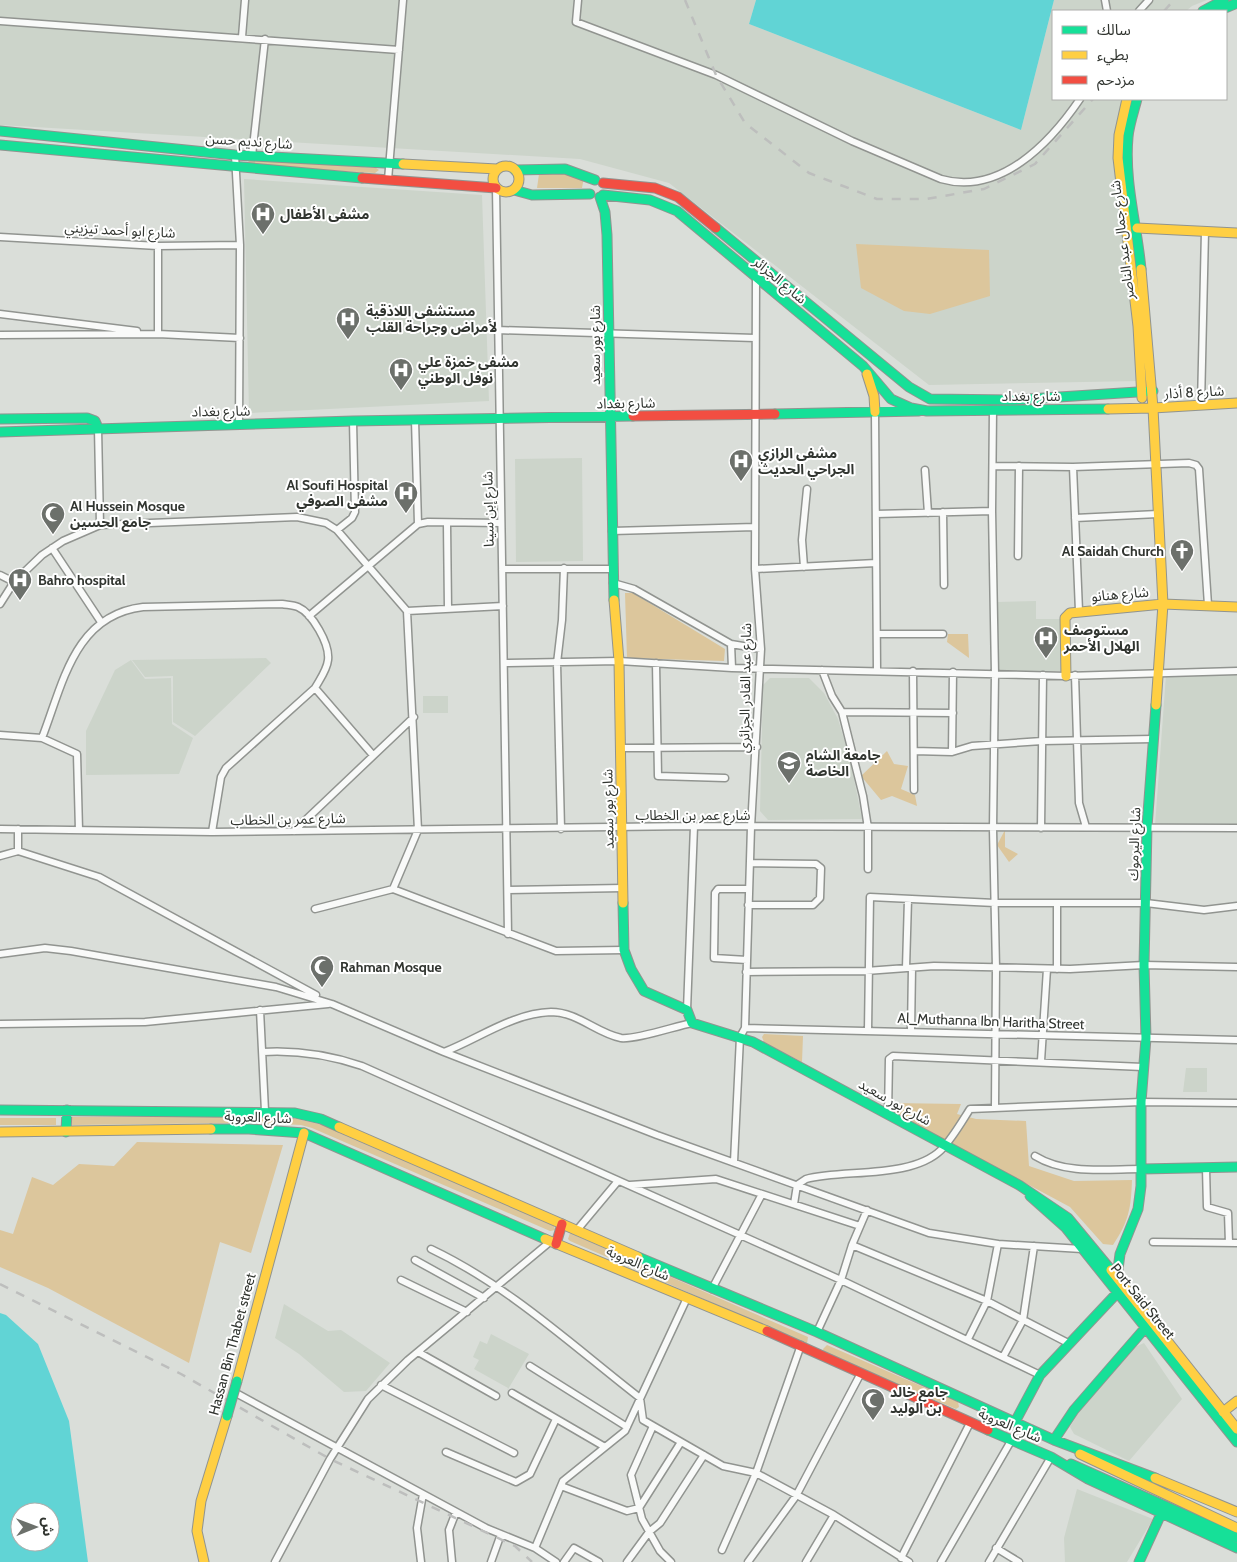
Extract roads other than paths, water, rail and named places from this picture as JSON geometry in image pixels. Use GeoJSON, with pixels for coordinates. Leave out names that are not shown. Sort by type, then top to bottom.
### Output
{"type":"FeatureCollection","features":[{"type":"Feature","properties":{"kind":"main road"},"geometry":{"type":"LineString","coordinates":[[1205,10],[1224,0]]}},
{"type":"Feature","properties":{"kind":"main road"},"geometry":{"type":"LineString","coordinates":[[1220,10],[1237,3]]}},
{"type":"Feature","properties":{"kind":"main road","name":"شارع جمال عبد الناصر"},"geometry":{"type":"LineString","coordinates":[[1127,100],[1119,135],[1118,158],[1138,326],[1142,408]]}},
{"type":"Feature","properties":{"kind":"main road","name":"شارع جمال عبد الناصر"},"geometry":{"type":"LineString","coordinates":[[1137,100],[1129,129],[1128,185],[1137,228],[1154,408]]}},
{"type":"Feature","properties":{"kind":"main road","name":"شارع نديم حسن"},"geometry":{"type":"LineString","coordinates":[[0,131],[236,155],[498,170]]}},
{"type":"Feature","properties":{"kind":"main road","name":"شارع نديم حسن"},"geometry":{"type":"LineString","coordinates":[[0,145],[235,168],[496,188]]}},
{"type":"Feature","properties":{"kind":"main road"},"geometry":{"type":"LineString","coordinates":[[508,166],[515,170],[562,167],[577,170],[606,188],[601,196],[594,197],[590,194],[532,195],[514,190],[506,193],[496,188],[493,176],[498,170],[508,166]]}},
{"type":"Feature","properties":{"kind":"main road"},"geometry":{"type":"LineString","coordinates":[[514,190],[519,180],[515,170]]}},
{"type":"Feature","properties":{"kind":"main road"},"geometry":{"type":"LineString","coordinates":[[590,194],[589,186],[599,182]]}},
{"type":"Feature","properties":{"kind":"main road","name":"شارع الجزائر"},"geometry":{"type":"LineString","coordinates":[[599,182],[655,188],[684,200],[908,387],[930,399]]}},
{"type":"Feature","properties":{"kind":"main road","name":"شارع الجزائر"},"geometry":{"type":"LineString","coordinates":[[601,196],[644,198],[662,202],[677,211],[863,366],[891,399],[911,408],[927,411]]}},
{"type":"Feature","properties":{"kind":"main road","name":"شارع بور سعيد"},"geometry":{"type":"LineString","coordinates":[[601,196],[605,212],[607,235],[609,417],[613,583],[619,661],[624,950],[631,969],[644,991],[687,1010]]}},
{"type":"Feature","properties":{"kind":"main road"},"geometry":{"type":"LineString","coordinates":[[677,211],[684,200]]}},
{"type":"Feature","properties":{"kind":"main road"},"geometry":{"type":"LineString","coordinates":[[1137,228],[1237,233]]}},
{"type":"Feature","properties":{"kind":"main road"},"geometry":{"type":"LineString","coordinates":[[756,277],[758,263]]}},
{"type":"Feature","properties":{"kind":"main road"},"geometry":{"type":"LineString","coordinates":[[863,366],[873,388],[875,412]]}},
{"type":"Feature","properties":{"kind":"main road","name":"شارع بغداد"},"geometry":{"type":"LineString","coordinates":[[930,399],[1014,400],[1153,391]]}},
{"type":"Feature","properties":{"kind":"main road","name":"شارع 8 أذار"},"geometry":{"type":"LineString","coordinates":[[1154,408],[1237,403]]}},
{"type":"Feature","properties":{"kind":"main road","name":"شارع بغداد"},"geometry":{"type":"LineString","coordinates":[[0,432],[353,421],[1154,408]]}},
{"type":"Feature","properties":{"kind":"main road","name":"شارع اليرموك"},"geometry":{"type":"LineString","coordinates":[[1117,1277],[1120,1254],[1138,1209],[1142,1169],[1141,1102],[1146,1038],[1144,965],[1147,827],[1163,604],[1154,464],[1154,408]]}},
{"type":"Feature","properties":{"kind":"main road","name":"شارع بغداد"},"geometry":{"type":"LineString","coordinates":[[0,419],[87,418],[95,421],[98,428]]}},
{"type":"Feature","properties":{"kind":"main road","name":"شارع هنانو"},"geometry":{"type":"LineString","coordinates":[[1070,675],[1065,618],[1070,613],[1163,604],[1237,607]]}},
{"type":"Feature","properties":{"kind":"main road"},"geometry":{"type":"LineString","coordinates":[[687,1010],[692,1023]]}},
{"type":"Feature","properties":{"kind":"main road","name":"شارع بور سعيد"},"geometry":{"type":"LineString","coordinates":[[692,1023],[753,1042],[801,1066],[1019,1185]]}},
{"type":"Feature","properties":{"kind":"main road","name":"شارع العروبة"},"geometry":{"type":"LineString","coordinates":[[0,1110],[265,1111],[295,1113],[322,1119],[712,1289],[817,1332],[1054,1440],[1101,1456],[1237,1512]]}},
{"type":"Feature","properties":{"kind":"main road"},"geometry":{"type":"LineString","coordinates":[[66,1132],[67,1110]]}},
{"type":"Feature","properties":{"kind":"main road"},"geometry":{"type":"LineString","coordinates":[[249,1111],[249,1129]]}},
{"type":"Feature","properties":{"kind":"main road","name":"شارع العروبة"},"geometry":{"type":"LineString","coordinates":[[0,1132],[249,1129],[304,1133],[553,1242],[801,1345],[970,1423],[1051,1457],[1088,1479],[1237,1548]]}},
{"type":"Feature","properties":{"kind":"main road","name":"Hassan Bin Thabet street"},"geometry":{"type":"LineString","coordinates":[[204,1562],[197,1531],[201,1501],[234,1392],[304,1133]]}},
{"type":"Feature","properties":{"kind":"main road"},"geometry":{"type":"LineString","coordinates":[[1142,1169],[1237,1167]]}},
{"type":"Feature","properties":{"kind":"main road"},"geometry":{"type":"LineString","coordinates":[[1019,1185],[1068,1218],[1237,1429]]}},
{"type":"Feature","properties":{"kind":"main road","name":"Port Said Street"},"geometry":{"type":"LineString","coordinates":[[1019,1185],[1045,1212],[1066,1228],[1237,1442]]}},
{"type":"Feature","properties":{"kind":"main road"},"geometry":{"type":"LineString","coordinates":[[553,1242],[562,1224]]}},
{"type":"Feature","properties":{"kind":"main road"},"geometry":{"type":"LineString","coordinates":[[1015,1422],[1040,1375],[1068,1343],[1118,1292]]}},
{"type":"Feature","properties":{"kind":"main road"},"geometry":{"type":"LineString","coordinates":[[1146,1327],[1074,1410],[1054,1440],[1237,1535]]}},
{"type":"Feature","properties":{"kind":"main road"},"geometry":{"type":"LineString","coordinates":[[811,1350],[817,1332]]}},
{"type":"Feature","properties":{"kind":"main road"},"geometry":{"type":"LineString","coordinates":[[1223,1412],[1237,1401]]}},
{"type":"Feature","properties":{"kind":"main road"},"geometry":{"type":"LineString","coordinates":[[1051,1457],[1093,1472],[1237,1535]]}},
{"type":"Feature","properties":{"kind":"main road"},"geometry":{"type":"LineString","coordinates":[[1139,1562],[1161,1514]]}},
{"type":"Feature","properties":{"kind":"street"},"geometry":{"type":"LineString","coordinates":[[242,37],[246,0]]}},
{"type":"Feature","properties":{"kind":"street"},"geometry":{"type":"LineString","coordinates":[[388,180],[403,0]]}},
{"type":"Feature","properties":{"kind":"street"},"geometry":{"type":"LineString","coordinates":[[578,0],[576,22],[716,75],[852,141],[956,184],[978,183],[1021,163],[1066,120],[1079,100]]}},
{"type":"Feature","properties":{"kind":"street"},"geometry":{"type":"LineString","coordinates":[[1140,10],[1149,0]]}},
{"type":"Feature","properties":{"kind":"street"},"geometry":{"type":"LineString","coordinates":[[0,22],[242,37],[399,50]]}},
{"type":"Feature","properties":{"kind":"street"},"geometry":{"type":"LineString","coordinates":[[252,156],[266,39]]}},
{"type":"Feature","properties":{"kind":"street"},"geometry":{"type":"LineString","coordinates":[[236,155],[235,168],[240,245],[239,425]]}},
{"type":"Feature","properties":{"kind":"street","name":"شارع إبن سينا"},"geometry":{"type":"LineString","coordinates":[[496,188],[508,934]]}},
{"type":"Feature","properties":{"kind":"street"},"geometry":{"type":"LineString","coordinates":[[1201,405],[1205,232]]}},
{"type":"Feature","properties":{"kind":"street","name":"شارع ابو أحمد تيزيني"},"geometry":{"type":"LineString","coordinates":[[0,237],[158,246],[240,245]]}},
{"type":"Feature","properties":{"kind":"street"},"geometry":{"type":"LineString","coordinates":[[158,246],[158,334]]}},
{"type":"Feature","properties":{"kind":"street","name":"شارع عبد القادر الجزائري"},"geometry":{"type":"LineString","coordinates":[[740,1038],[745,1028],[751,827],[757,747],[761,649],[755,570],[756,277]]}},
{"type":"Feature","properties":{"kind":"street"},"geometry":{"type":"LineString","coordinates":[[0,314],[158,334]]}},
{"type":"Feature","properties":{"kind":"street"},"geometry":{"type":"LineString","coordinates":[[497,330],[755,338]]}},
{"type":"Feature","properties":{"kind":"street"},"geometry":{"type":"LineString","coordinates":[[0,335],[158,334],[240,338]]}},
{"type":"Feature","properties":{"kind":"street"},"geometry":{"type":"LineString","coordinates":[[994,410],[992,511],[996,674],[993,829],[996,968],[995,1107]]}},
{"type":"Feature","properties":{"kind":"street"},"geometry":{"type":"LineString","coordinates":[[875,412],[877,670]]}},
{"type":"Feature","properties":{"kind":"street"},"geometry":{"type":"LineString","coordinates":[[415,420],[418,524]]}},
{"type":"Feature","properties":{"kind":"street"},"geometry":{"type":"LineString","coordinates":[[337,530],[352,518],[355,512],[353,421]]}},
{"type":"Feature","properties":{"kind":"street"},"geometry":{"type":"LineString","coordinates":[[98,428],[100,525]]}},
{"type":"Feature","properties":{"kind":"street"},"geometry":{"type":"LineString","coordinates":[[994,466],[1189,463],[1196,465],[1199,469],[1208,605]]}},
{"type":"Feature","properties":{"kind":"street"},"geometry":{"type":"LineString","coordinates":[[1018,556],[1019,466]]}},
{"type":"Feature","properties":{"kind":"street"},"geometry":{"type":"LineString","coordinates":[[1073,466],[1079,611]]}},
{"type":"Feature","properties":{"kind":"street"},"geometry":{"type":"LineString","coordinates":[[925,470],[928,513]]}},
{"type":"Feature","properties":{"kind":"street"},"geometry":{"type":"LineString","coordinates":[[804,567],[802,540],[807,489]]}},
{"type":"Feature","properties":{"kind":"street"},"geometry":{"type":"LineString","coordinates":[[876,514],[992,511]]}},
{"type":"Feature","properties":{"kind":"street"},"geometry":{"type":"LineString","coordinates":[[943,512],[944,585]]}},
{"type":"Feature","properties":{"kind":"street"},"geometry":{"type":"LineString","coordinates":[[1075,518],[1158,514]]}},
{"type":"Feature","properties":{"kind":"street"},"geometry":{"type":"LineString","coordinates":[[0,604],[14,582],[52,548],[100,525],[297,517],[326,523],[337,530],[407,611],[414,717],[418,830],[393,890]]}},
{"type":"Feature","properties":{"kind":"street"},"geometry":{"type":"LineString","coordinates":[[309,616],[418,524],[428,522],[448,524],[501,523]]}},
{"type":"Feature","properties":{"kind":"street"},"geometry":{"type":"LineString","coordinates":[[448,524],[448,609]]}},
{"type":"Feature","properties":{"kind":"street"},"geometry":{"type":"LineString","coordinates":[[612,531],[755,527]]}},
{"type":"Feature","properties":{"kind":"street"},"geometry":{"type":"LineString","coordinates":[[52,548],[101,622]]}},
{"type":"Feature","properties":{"kind":"street"},"geometry":{"type":"LineString","coordinates":[[755,570],[876,564]]}},
{"type":"Feature","properties":{"kind":"street"},"geometry":{"type":"LineString","coordinates":[[561,829],[557,662],[562,620],[564,568]]}},
{"type":"Feature","properties":{"kind":"street"},"geometry":{"type":"LineString","coordinates":[[502,569],[613,569]]}},
{"type":"Feature","properties":{"kind":"street"},"geometry":{"type":"LineString","coordinates":[[0,575],[14,582]]}},
{"type":"Feature","properties":{"kind":"street"},"geometry":{"type":"LineString","coordinates":[[613,583],[634,588],[731,644],[761,649]]}},
{"type":"Feature","properties":{"kind":"street"},"geometry":{"type":"LineString","coordinates":[[42,738],[75,654],[91,631],[116,613],[143,607],[290,605],[299,607],[309,616],[324,637],[328,648],[326,667],[315,688],[226,768],[221,777],[212,832]]}},
{"type":"Feature","properties":{"kind":"street"},"geometry":{"type":"LineString","coordinates":[[407,611],[504,606]]}},
{"type":"Feature","properties":{"kind":"street"},"geometry":{"type":"LineString","coordinates":[[877,634],[943,634]]}},
{"type":"Feature","properties":{"kind":"street"},"geometry":{"type":"LineString","coordinates":[[731,644],[732,668]]}},
{"type":"Feature","properties":{"kind":"street"},"geometry":{"type":"LineString","coordinates":[[504,663],[619,661],[732,668],[1043,675],[1237,671]]}},
{"type":"Feature","properties":{"kind":"street"},"geometry":{"type":"LineString","coordinates":[[656,663],[659,777],[725,778]]}},
{"type":"Feature","properties":{"kind":"street"},"geometry":{"type":"LineString","coordinates":[[822,670],[832,696],[842,712],[868,828],[868,869]]}},
{"type":"Feature","properties":{"kind":"street"},"geometry":{"type":"LineString","coordinates":[[913,671],[914,790]]}},
{"type":"Feature","properties":{"kind":"street"},"geometry":{"type":"LineString","coordinates":[[952,752],[953,672]]}},
{"type":"Feature","properties":{"kind":"street"},"geometry":{"type":"LineString","coordinates":[[1041,828],[1043,675]]}},
{"type":"Feature","properties":{"kind":"street"},"geometry":{"type":"LineString","coordinates":[[1070,675],[1077,741],[1079,803],[1086,827]]}},
{"type":"Feature","properties":{"kind":"street"},"geometry":{"type":"LineString","coordinates":[[315,688],[372,754]]}},
{"type":"Feature","properties":{"kind":"street"},"geometry":{"type":"LineString","coordinates":[[842,712],[953,713]]}},
{"type":"Feature","properties":{"kind":"street"},"geometry":{"type":"LineString","coordinates":[[294,831],[372,754],[414,717]]}},
{"type":"Feature","properties":{"kind":"street"},"geometry":{"type":"LineString","coordinates":[[0,735],[42,738],[71,750],[78,757],[79,830]]}},
{"type":"Feature","properties":{"kind":"street"},"geometry":{"type":"LineString","coordinates":[[914,751],[952,752],[972,746],[1042,741],[1153,740]]}},
{"type":"Feature","properties":{"kind":"street"},"geometry":{"type":"LineString","coordinates":[[621,748],[757,747]]}},
{"type":"Feature","properties":{"kind":"street"},"geometry":{"type":"LineString","coordinates":[[687,1010],[694,826]]}},
{"type":"Feature","properties":{"kind":"street","name":"شارع عمر بن الخطاب"},"geometry":{"type":"LineString","coordinates":[[0,829],[212,832],[694,826],[993,829],[1086,827],[1237,828]]}},
{"type":"Feature","properties":{"kind":"street"},"geometry":{"type":"LineString","coordinates":[[18,829],[18,851]]}},
{"type":"Feature","properties":{"kind":"street"},"geometry":{"type":"LineString","coordinates":[[0,856],[18,851],[99,877],[332,1004],[444,1052],[928,1233],[998,1244],[1082,1249]]}},
{"type":"Feature","properties":{"kind":"street"},"geometry":{"type":"LineString","coordinates":[[748,905],[813,905],[820,898],[821,868],[816,864],[750,863]]}},
{"type":"Feature","properties":{"kind":"street"},"geometry":{"type":"LineString","coordinates":[[508,890],[623,888]]}},
{"type":"Feature","properties":{"kind":"street"},"geometry":{"type":"LineString","coordinates":[[746,960],[714,958],[715,893],[720,889],[749,889]]}},
{"type":"Feature","properties":{"kind":"street"},"geometry":{"type":"LineString","coordinates":[[315,909],[393,890],[556,951],[624,950]]}},
{"type":"Feature","properties":{"kind":"street"},"geometry":{"type":"LineString","coordinates":[[868,1030],[869,899],[995,903],[1146,903],[1204,910],[1237,906]]}},
{"type":"Feature","properties":{"kind":"street"},"geometry":{"type":"LineString","coordinates":[[908,899],[911,1031]]}},
{"type":"Feature","properties":{"kind":"street"},"geometry":{"type":"LineString","coordinates":[[1057,903],[1057,969]]}},
{"type":"Feature","properties":{"kind":"street"},"geometry":{"type":"LineString","coordinates":[[0,954],[45,948],[71,951],[276,987],[332,1004]]}},
{"type":"Feature","properties":{"kind":"street"},"geometry":{"type":"LineString","coordinates":[[746,972],[868,971],[909,968],[1057,969],[1144,965],[1237,968]]}},
{"type":"Feature","properties":{"kind":"street"},"geometry":{"type":"LineString","coordinates":[[1041,1062],[1047,969]]}},
{"type":"Feature","properties":{"kind":"street"},"geometry":{"type":"LineString","coordinates":[[0,1024],[145,1022],[332,1004]]}},
{"type":"Feature","properties":{"kind":"street"},"geometry":{"type":"LineString","coordinates":[[260,1010],[265,1111]]}},
{"type":"Feature","properties":{"kind":"street"},"geometry":{"type":"LineString","coordinates":[[444,1052],[470,1042],[498,1026],[549,1012],[568,1013],[609,1034],[623,1038],[692,1023]]}},
{"type":"Feature","properties":{"kind":"street","name":"Al_Muthanna Ibn Haritha Street"},"geometry":{"type":"LineString","coordinates":[[745,1028],[1237,1040]]}},
{"type":"Feature","properties":{"kind":"street"},"geometry":{"type":"LineString","coordinates":[[734,1162],[740,1038]]}},
{"type":"Feature","properties":{"kind":"street"},"geometry":{"type":"LineString","coordinates":[[263,1052],[306,1052],[334,1057],[362,1066],[841,1280],[1040,1375]]}},
{"type":"Feature","properties":{"kind":"street"},"geometry":{"type":"LineString","coordinates":[[888,1114],[889,1061],[893,1056],[1143,1067]]}},
{"type":"Feature","properties":{"kind":"street"},"geometry":{"type":"LineString","coordinates":[[796,1185],[810,1178],[866,1173],[916,1164],[929,1159],[945,1145],[970,1109],[1141,1102],[1237,1102]]}},
{"type":"Feature","properties":{"kind":"street"},"geometry":{"type":"LineString","coordinates":[[1035,1156],[1047,1164],[1067,1168],[1142,1169]]}},
{"type":"Feature","properties":{"kind":"street"},"geometry":{"type":"LineString","coordinates":[[1206,1168],[1207,1207],[1228,1213],[1229,1243]]}},
{"type":"Feature","properties":{"kind":"street"},"geometry":{"type":"LineString","coordinates":[[629,1186],[716,1179],[860,1226]]}},
{"type":"Feature","properties":{"kind":"street"},"geometry":{"type":"LineString","coordinates":[[577,1230],[618,1181]]}},
{"type":"Feature","properties":{"kind":"street"},"geometry":{"type":"LineString","coordinates":[[794,1204],[796,1185]]}},
{"type":"Feature","properties":{"kind":"street"},"geometry":{"type":"LineString","coordinates":[[712,1289],[762,1194]]}},
{"type":"Feature","properties":{"kind":"street"},"geometry":{"type":"LineString","coordinates":[[817,1332],[841,1280],[852,1245],[867,1210]]}},
{"type":"Feature","properties":{"kind":"street"},"geometry":{"type":"LineString","coordinates":[[275,1562],[338,1448],[368,1399],[418,1352],[553,1242]]}},
{"type":"Feature","properties":{"kind":"street"},"geometry":{"type":"LineString","coordinates":[[1153,1242],[1237,1243]]}},
{"type":"Feature","properties":{"kind":"street"},"geometry":{"type":"LineString","coordinates":[[968,1339],[987,1301],[998,1244]]}},
{"type":"Feature","properties":{"kind":"street"},"geometry":{"type":"LineString","coordinates":[[852,1245],[987,1301],[1068,1343]]}},
{"type":"Feature","properties":{"kind":"street"},"geometry":{"type":"LineString","coordinates":[[1003,1357],[1023,1320],[1034,1246]]}},
{"type":"Feature","properties":{"kind":"street"},"geometry":{"type":"LineString","coordinates":[[431,1250],[456,1261],[498,1287],[640,1398],[643,1420],[723,1466],[756,1473],[796,1496],[834,1514],[909,1562]]}},
{"type":"Feature","properties":{"kind":"street"},"geometry":{"type":"LineString","coordinates":[[415,1260],[484,1298]]}},
{"type":"Feature","properties":{"kind":"street"},"geometry":{"type":"LineString","coordinates":[[401,1280],[467,1312]]}},
{"type":"Feature","properties":{"kind":"street"},"geometry":{"type":"LineString","coordinates":[[534,1548],[563,1481],[625,1431],[687,1298]]}},
{"type":"Feature","properties":{"kind":"street"},"geometry":{"type":"LineString","coordinates":[[722,1550],[756,1473],[801,1345]]}},
{"type":"Feature","properties":{"kind":"street"},"geometry":{"type":"LineString","coordinates":[[418,1352],[496,1396]]}},
{"type":"Feature","properties":{"kind":"street"},"geometry":{"type":"LineString","coordinates":[[530,1366],[627,1427]]}},
{"type":"Feature","properties":{"kind":"street"},"geometry":{"type":"LineString","coordinates":[[748,1562],[796,1496],[861,1373]]}},
{"type":"Feature","properties":{"kind":"street"},"geometry":{"type":"LineString","coordinates":[[381,1385],[514,1453]]}},
{"type":"Feature","properties":{"kind":"street"},"geometry":{"type":"LineString","coordinates":[[234,1392],[456,1512],[534,1548],[556,1562]]}},
{"type":"Feature","properties":{"kind":"street"},"geometry":{"type":"LineString","coordinates":[[512,1393],[605,1447]]}},
{"type":"Feature","properties":{"kind":"street"},"geometry":{"type":"LineString","coordinates":[[446,1452],[516,1482],[530,1474],[556,1419]]}},
{"type":"Feature","properties":{"kind":"street"},"geometry":{"type":"LineString","coordinates":[[901,1558],[970,1423]]}},
{"type":"Feature","properties":{"kind":"street"},"geometry":{"type":"LineString","coordinates":[[653,1426],[631,1475],[639,1508],[649,1532],[660,1551],[671,1562]]}},
{"type":"Feature","properties":{"kind":"street"},"geometry":{"type":"LineString","coordinates":[[941,1562],[1011,1441]]}},
{"type":"Feature","properties":{"kind":"street"},"geometry":{"type":"LineString","coordinates":[[561,1486],[627,1511],[639,1508],[680,1442]]}},
{"type":"Feature","properties":{"kind":"street"},"geometry":{"type":"LineString","coordinates":[[627,1562],[649,1532],[660,1523],[704,1455]]}},
{"type":"Feature","properties":{"kind":"street"},"geometry":{"type":"LineString","coordinates":[[988,1562],[1051,1457]]}},
{"type":"Feature","properties":{"kind":"street"},"geometry":{"type":"LineString","coordinates":[[421,1562],[417,1528],[423,1494]]}},
{"type":"Feature","properties":{"kind":"street"},"geometry":{"type":"LineString","coordinates":[[452,1562],[449,1530],[456,1512]]}},
{"type":"Feature","properties":{"kind":"street"},"geometry":{"type":"LineString","coordinates":[[806,1562],[834,1514]]}},
{"type":"Feature","properties":{"kind":"street"},"geometry":{"type":"LineString","coordinates":[[491,1562],[501,1534]]}},
{"type":"Feature","properties":{"kind":"street"},"geometry":{"type":"LineString","coordinates":[[564,1562],[574,1548],[599,1562]]}},
{"type":"Feature","properties":{"kind":"street"},"geometry":{"type":"LineString","coordinates":[[996,1548],[1020,1562]]}},
{"type":"Feature","properties":{"kind":"water"},"geometry":{"type":"Polygon","coordinates":[[[756,0],[1054,0],[1021,130],[749,24],[756,0]]]}},
{"type":"Feature","properties":{"kind":"water"},"geometry":{"type":"Polygon","coordinates":[[[0,1313],[6,1315],[38,1344],[69,1421],[88,1562],[0,1562],[0,1313]]]}},
{"type":"Feature","properties":{"kind":"railway"},"geometry":{"type":"LineString","coordinates":[[685,0],[716,75],[745,123],[809,173],[877,199],[926,199],[984,189],[1035,164],[1092,100]]}},
{"type":"Feature","properties":{"kind":"railway"},"geometry":{"type":"LineString","coordinates":[[1165,10],[1174,0]]}},
{"type":"Feature","properties":{"kind":"railway"},"geometry":{"type":"LineString","coordinates":[[0,1284],[181,1374],[330,1459],[515,1546],[532,1562]]}},
{"type":"Feature","properties":{"kind":"place","name":"مشفى الأطفال"},"geometry":{"type":"Point","coordinates":[263,235]}},
{"type":"Feature","properties":{"kind":"place","name":"مستشفى اللاذقية لأمراض وجراحة القلب"},"geometry":{"type":"Point","coordinates":[348,340]}},
{"type":"Feature","properties":{"kind":"place","name":"مشفى خمزة علي نوفل الوطني"},"geometry":{"type":"Point","coordinates":[401,391]}},
{"type":"Feature","properties":{"kind":"place","name":"مشفى الرازي الجراحي الحديث"},"geometry":{"type":"Point","coordinates":[741,482]}},
{"type":"Feature","properties":{"kind":"place","name":"Al Soufi Hospital مشفى الصوفي"},"geometry":{"type":"Point","coordinates":[406,514]}},
{"type":"Feature","properties":{"kind":"place","name":"Al Hussein Mosque جامع الحسين"},"geometry":{"type":"Point","coordinates":[53,535]}},
{"type":"Feature","properties":{"kind":"place","name":"Al Saidah Church"},"geometry":{"type":"Point","coordinates":[1182,572]}},
{"type":"Feature","properties":{"kind":"place","name":"Bahro hospital"},"geometry":{"type":"Point","coordinates":[20,601]}},
{"type":"Feature","properties":{"kind":"place","name":"مستوصف الهلال الأحمر"},"geometry":{"type":"Point","coordinates":[1046,659]}},
{"type":"Feature","properties":{"kind":"place","name":"جامعة الشام الخاصة"},"geometry":{"type":"Point","coordinates":[789,784]}},
{"type":"Feature","properties":{"kind":"place","name":"Rahman Mosque"},"geometry":{"type":"Point","coordinates":[322,988]}},
{"type":"Feature","properties":{"kind":"place","name":"جامع خالد بن الوليد"},"geometry":{"type":"Point","coordinates":[873,1421]}}]}
